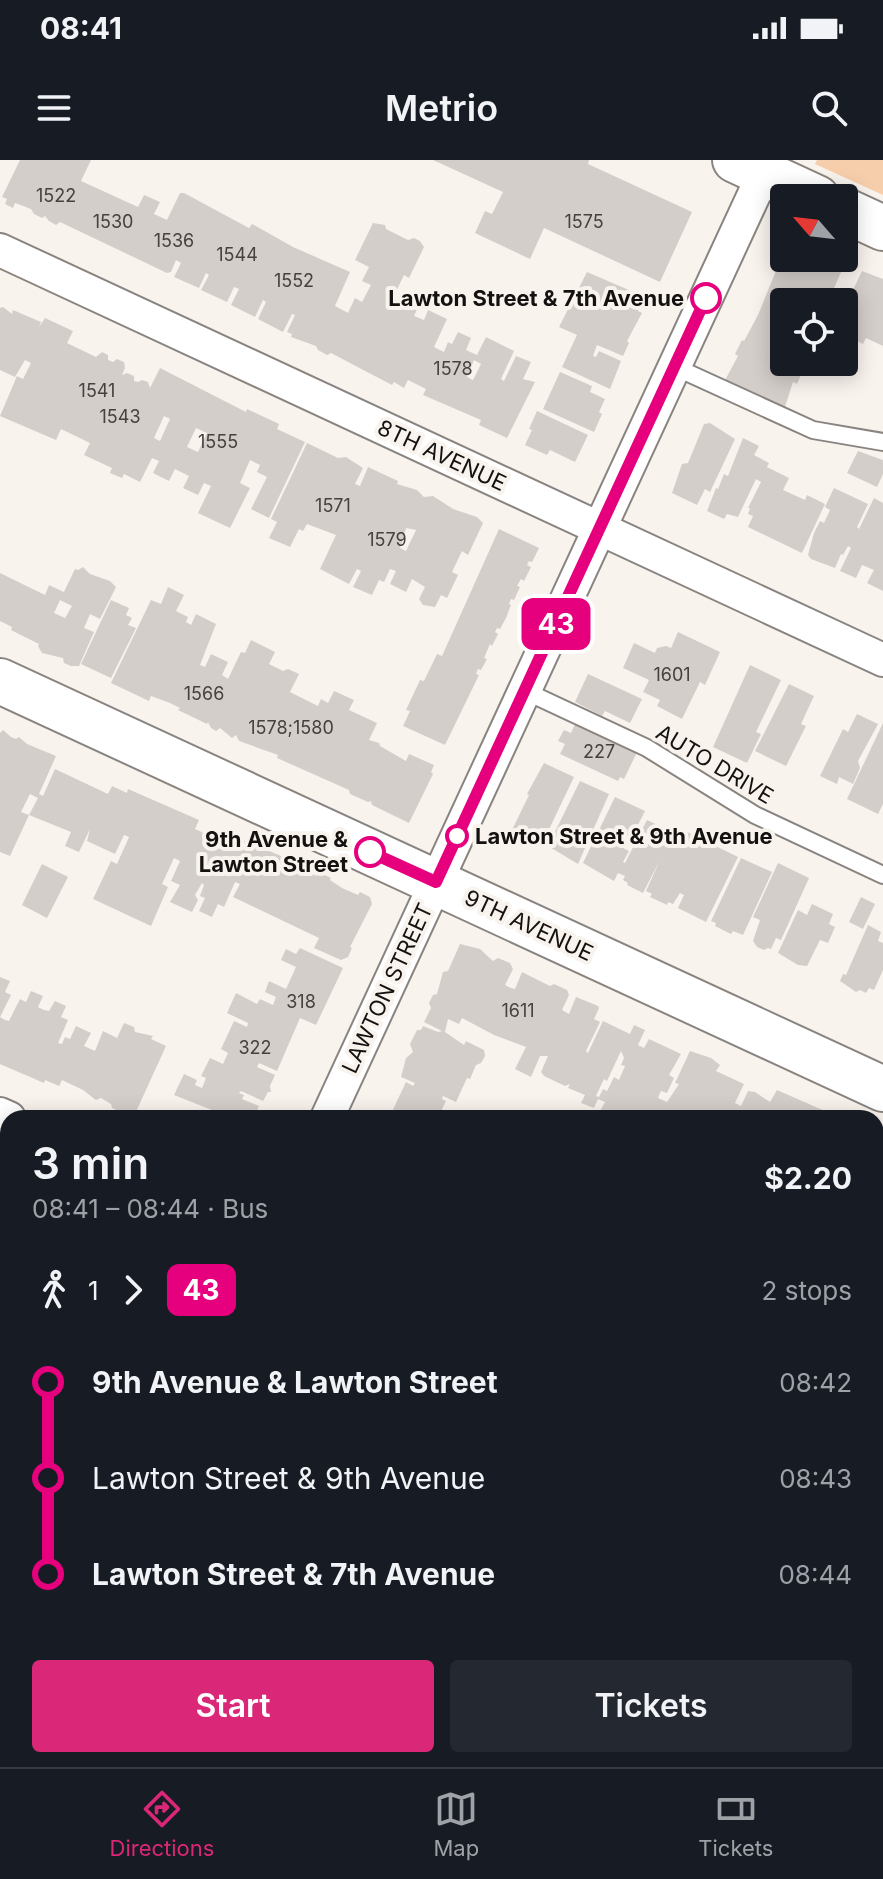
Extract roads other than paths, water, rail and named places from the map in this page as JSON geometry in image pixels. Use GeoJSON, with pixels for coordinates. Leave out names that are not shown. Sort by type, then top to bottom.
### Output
{"type":"FeatureCollection","features":[{"type":"Feature","properties":{"kind":"street"},"geometry":{"type":"LineString","coordinates":[[756,165],[791,184]]}},
{"type":"Feature","properties":{"kind":"street","name":"LAWTON STREET"},"geometry":{"type":"LineString","coordinates":[[331,1110],[675,367],[756,165]]}},
{"type":"Feature","properties":{"kind":"street"},"geometry":{"type":"LineString","coordinates":[[858,216],[883,228]]}},
{"type":"Feature","properties":{"kind":"street","name":"8TH AVENUE"},"geometry":{"type":"LineString","coordinates":[[0,250],[883,660]]}},
{"type":"Feature","properties":{"kind":"street","name":"9TH AVENUE"},"geometry":{"type":"LineString","coordinates":[[0,681],[883,1089]]}},
{"type":"Feature","properties":{"kind":"lane"},"geometry":{"type":"LineString","coordinates":[[675,367],[813,430],[883,442]]}},
{"type":"Feature","properties":{"kind":"lane","name":"AUTO DRIVE"},"geometry":{"type":"LineString","coordinates":[[525,691],[647,748],[755,815],[883,875]]}},
{"type":"Feature","properties":{"kind":"place","name":"Lawton Street & 7th Avenue"},"geometry":{"type":"Point","coordinates":[706,298]}},
{"type":"Feature","properties":{"kind":"place","name":"Lawton Street & 9th Avenue"},"geometry":{"type":"Point","coordinates":[457,836]}},
{"type":"Feature","properties":{"kind":"place","name":"9th Avenue & Lawton Street"},"geometry":{"type":"Point","coordinates":[370,852]}}]}
